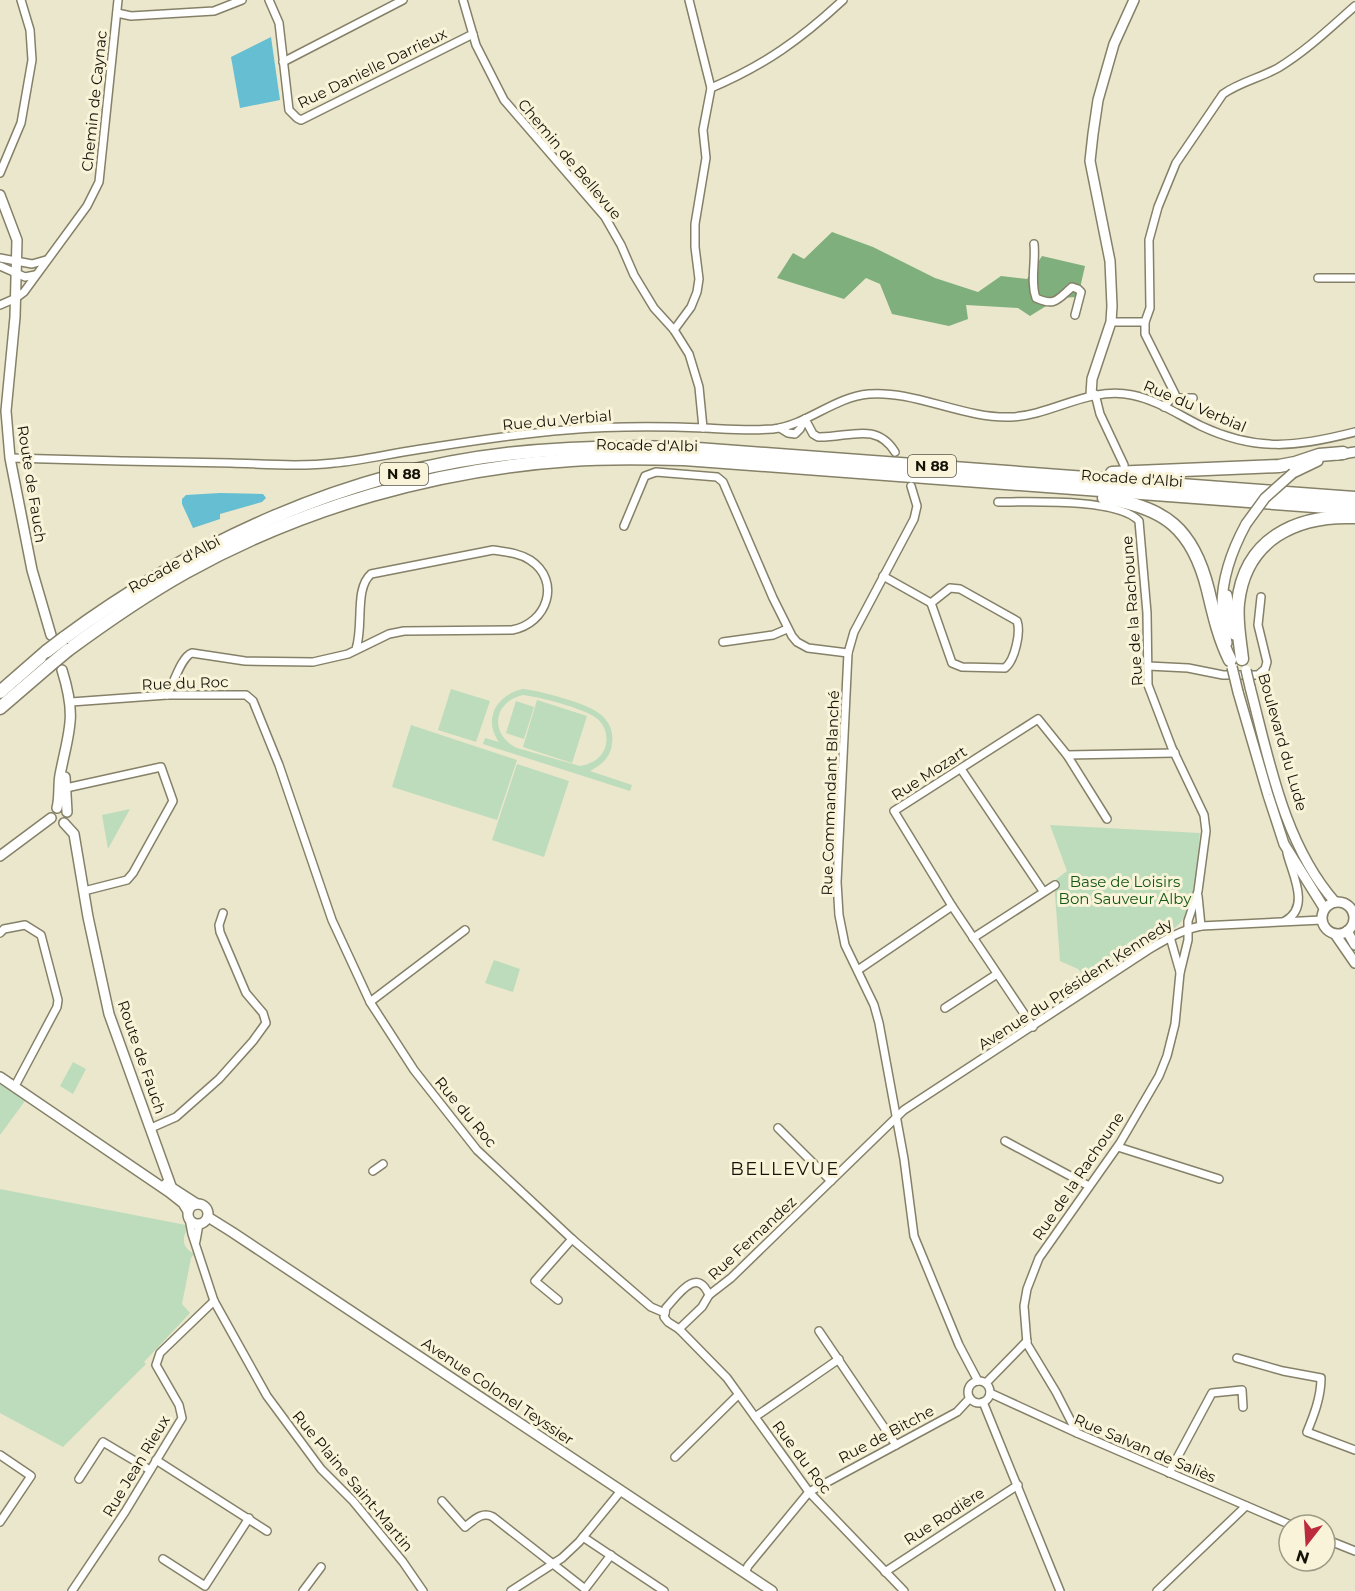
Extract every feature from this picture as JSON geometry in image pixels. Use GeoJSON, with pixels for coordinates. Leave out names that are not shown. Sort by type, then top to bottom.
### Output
{"type":"FeatureCollection","features":[{"type":"Feature","properties":{"kind":"highway","name":"Rocade d'Albi"},"geometry":{"type":"LineString","coordinates":[[1,701],[47,651],[137,587],[179,562],[259,524],[330,496],[396,476],[505,454],[605,447],[684,448],[1355,498]]}},
{"type":"Feature","properties":{"kind":"highway"},"geometry":{"type":"LineString","coordinates":[[1081,478],[1090,473],[1279,466],[1295,464],[1319,455],[1349,453]]}},
{"type":"Feature","properties":{"kind":"highway","name":"Rocade d'Albi"},"geometry":{"type":"LineString","coordinates":[[1,701],[21,689],[50,665],[61,641],[133,604],[185,572],[259,536],[380,492],[474,471],[572,459],[696,460],[1355,509]]}},
{"type":"Feature","properties":{"kind":"highway"},"geometry":{"type":"LineString","coordinates":[[1068,488],[1086,495],[1133,503],[1152,510],[1169,520],[1185,536],[1204,574],[1221,643],[1238,664]]}},
{"type":"Feature","properties":{"kind":"highway"},"geometry":{"type":"LineString","coordinates":[[1238,664],[1238,603],[1246,573],[1255,558],[1278,534],[1294,525],[1311,519],[1333,516],[1355,517]]}},
{"type":"Feature","properties":{"kind":"main road"},"geometry":{"type":"LineString","coordinates":[[1093,395],[1092,379],[1111,322],[1112,285],[1110,261],[1090,161],[1098,100],[1114,44],[1134,0]]}},
{"type":"Feature","properties":{"kind":"main road","name":"Route de Fauch"},"geometry":{"type":"LineString","coordinates":[[0,195],[17,240],[18,260],[6,411],[10,458],[32,570],[61,641]]}},
{"type":"Feature","properties":{"kind":"main road","name":"Boulevard du Lude"},"geometry":{"type":"LineString","coordinates":[[1324,908],[1284,844],[1268,795],[1238,692],[1238,664],[1226,581],[1234,549],[1246,524],[1265,498],[1293,473],[1314,462],[1349,453]]}},
{"type":"Feature","properties":{"kind":"main road","name":"Boulevard du Lude"},"geometry":{"type":"LineString","coordinates":[[1238,664],[1250,687],[1275,782],[1298,845],[1323,888],[1335,902]]}},
{"type":"Feature","properties":{"kind":"main road","name":"Route de Fauch"},"geometry":{"type":"LineString","coordinates":[[62,670],[71,702],[71,727],[60,774],[63,814],[74,834],[88,917],[109,1014],[171,1186]]}},
{"type":"Feature","properties":{"kind":"main road","name":"Route de Fauch"},"geometry":{"type":"LineString","coordinates":[[63,814],[66,788],[65,756]]}},
{"type":"Feature","properties":{"kind":"main road"},"geometry":{"type":"LineString","coordinates":[[0,856],[51,818],[57,824],[63,814]]}},
{"type":"Feature","properties":{"kind":"main road"},"geometry":{"type":"LineString","coordinates":[[1355,945],[1351,926],[1353,910],[1345,903],[1335,902],[1324,908],[1322,920],[1326,929],[1335,934],[1355,963]]}},
{"type":"Feature","properties":{"kind":"main road"},"geometry":{"type":"LineString","coordinates":[[1335,934],[1351,926]]}},
{"type":"Feature","properties":{"kind":"main road"},"geometry":{"type":"LineString","coordinates":[[0,1077],[183,1203],[193,1223],[199,1224],[208,1217],[206,1208],[171,1186],[152,1180]]}},
{"type":"Feature","properties":{"kind":"main road"},"geometry":{"type":"LineString","coordinates":[[188,1215],[197,1204]]}},
{"type":"Feature","properties":{"kind":"main road","name":"Avenue Colonel Teyssier"},"geometry":{"type":"LineString","coordinates":[[208,1217],[772,1591]]}},
{"type":"Feature","properties":{"kind":"street"},"geometry":{"type":"LineString","coordinates":[[0,173],[21,123],[32,60],[30,30],[21,0]]}},
{"type":"Feature","properties":{"kind":"street","name":"Chemin de Caynac"},"geometry":{"type":"LineString","coordinates":[[16,298],[87,206],[99,182],[118,0]]}},
{"type":"Feature","properties":{"kind":"street"},"geometry":{"type":"LineString","coordinates":[[117,13],[131,16],[214,11],[242,0]]}},
{"type":"Feature","properties":{"kind":"street","name":"Rue Danielle Darrieux"},"geometry":{"type":"LineString","coordinates":[[269,0],[279,23],[289,110],[301,120],[473,34]]}},
{"type":"Feature","properties":{"kind":"street"},"geometry":{"type":"LineString","coordinates":[[283,62],[403,0]]}},
{"type":"Feature","properties":{"kind":"street","name":"Chemin de Bellevue"},"geometry":{"type":"LineString","coordinates":[[463,0],[476,45],[504,100],[605,217],[634,275],[654,308],[674,330],[688,354],[699,387],[703,428]]}},
{"type":"Feature","properties":{"kind":"street"},"geometry":{"type":"LineString","coordinates":[[674,330],[692,307],[699,279],[695,224],[706,158],[703,130],[711,88],[689,0]]}},
{"type":"Feature","properties":{"kind":"street"},"geometry":{"type":"LineString","coordinates":[[711,88],[751,70],[785,49],[843,0]]}},
{"type":"Feature","properties":{"kind":"street"},"geometry":{"type":"LineString","coordinates":[[1164,407],[1175,394],[1145,334],[1145,322],[1150,308],[1149,250],[1152,229],[1158,207],[1176,163],[1223,94],[1233,87],[1276,69],[1310,45],[1355,6]]}},
{"type":"Feature","properties":{"kind":"street"},"geometry":{"type":"LineString","coordinates":[[1034,244],[1035,262],[1032,288],[1036,298],[1047,303],[1058,301],[1072,287],[1077,288],[1081,292],[1075,315]]}},
{"type":"Feature","properties":{"kind":"street"},"geometry":{"type":"LineString","coordinates":[[0,258],[32,264],[46,260]]}},
{"type":"Feature","properties":{"kind":"street"},"geometry":{"type":"LineString","coordinates":[[0,266],[25,277],[35,275]]}},
{"type":"Feature","properties":{"kind":"street"},"geometry":{"type":"LineString","coordinates":[[1318,278],[1355,278]]}},
{"type":"Feature","properties":{"kind":"street"},"geometry":{"type":"LineString","coordinates":[[0,305],[16,298]]}},
{"type":"Feature","properties":{"kind":"street"},"geometry":{"type":"LineString","coordinates":[[1111,322],[1145,322]]}},
{"type":"Feature","properties":{"kind":"street","name":"Rue du Verbial"},"geometry":{"type":"LineString","coordinates":[[10,458],[335,464],[508,436],[567,430],[780,428],[805,419],[829,405],[868,394],[891,394],[990,417],[1029,415],[1093,395],[1134,395],[1223,436],[1262,445],[1300,443],[1355,432]]}},
{"type":"Feature","properties":{"kind":"street"},"geometry":{"type":"LineString","coordinates":[[1093,395],[1124,465]]}},
{"type":"Feature","properties":{"kind":"street"},"geometry":{"type":"LineString","coordinates":[[1173,398],[1193,398]]}},
{"type":"Feature","properties":{"kind":"street"},"geometry":{"type":"LineString","coordinates":[[805,419],[813,434],[818,437],[871,433],[883,438],[895,452]]}},
{"type":"Feature","properties":{"kind":"street"},"geometry":{"type":"LineString","coordinates":[[624,526],[645,476],[656,472],[717,477],[724,484],[788,629],[802,646],[827,652],[848,653]]}},
{"type":"Feature","properties":{"kind":"street","name":"Rue Commandant Blanché"},"geometry":{"type":"LineString","coordinates":[[911,486],[915,497],[916,513],[854,633],[848,653],[837,882],[839,915],[845,945],[874,1005],[879,1023],[914,1236],[959,1345],[978,1381]]}},
{"type":"Feature","properties":{"kind":"street","name":"Rue de la Rachoune"},"geometry":{"type":"LineString","coordinates":[[998,502],[1067,504],[1118,509],[1134,515],[1139,521],[1147,613],[1149,689],[1204,815],[1206,831],[1198,891],[1190,911],[1185,956],[1180,973],[1175,1024],[1167,1056],[1159,1076],[1118,1147],[1038,1258],[1027,1289],[1024,1306],[1027,1341]]}},
{"type":"Feature","properties":{"kind":"street"},"geometry":{"type":"LineString","coordinates":[[167,695],[183,660],[192,653],[245,661],[313,662],[348,654],[389,634],[404,631],[523,628],[541,614],[547,600],[546,581],[538,567],[522,556],[493,550],[371,574],[363,584],[361,630],[356,649]]}},
{"type":"Feature","properties":{"kind":"street"},"geometry":{"type":"LineString","coordinates":[[883,576],[931,603],[949,659],[955,665],[973,668],[1005,668],[1008,666],[1018,632],[1017,621],[955,588],[947,590],[931,603]]}},
{"type":"Feature","properties":{"kind":"street"},"geometry":{"type":"LineString","coordinates":[[1148,666],[1223,675],[1258,675],[1265,669],[1267,662],[1258,625],[1261,597]]}},
{"type":"Feature","properties":{"kind":"street"},"geometry":{"type":"LineString","coordinates":[[723,642],[788,629]]}},
{"type":"Feature","properties":{"kind":"street","name":"Rue du Roc"},"geometry":{"type":"LineString","coordinates":[[71,702],[167,695],[246,695],[253,701],[279,765],[332,920],[370,1002],[418,1076],[477,1150],[572,1239],[651,1307],[665,1313],[664,1317],[668,1322],[679,1329],[707,1356],[809,1492],[904,1591]]}},
{"type":"Feature","properties":{"kind":"street","name":"Rue Mozart"},"geometry":{"type":"LineString","coordinates":[[952,906],[894,812],[1038,719],[1067,755],[1107,819]]}},
{"type":"Feature","properties":{"kind":"street"},"geometry":{"type":"LineString","coordinates":[[1067,755],[1175,753]]}},
{"type":"Feature","properties":{"kind":"street"},"geometry":{"type":"LineString","coordinates":[[66,788],[161,767],[173,801],[127,880],[84,891]]}},
{"type":"Feature","properties":{"kind":"street"},"geometry":{"type":"LineString","coordinates":[[961,769],[1043,891]]}},
{"type":"Feature","properties":{"kind":"street","name":"Boulevard du Lude"},"geometry":{"type":"LineString","coordinates":[[1283,922],[1294,914],[1299,903],[1297,885],[1284,844]]}},
{"type":"Feature","properties":{"kind":"street"},"geometry":{"type":"LineString","coordinates":[[973,938],[1055,885]]}},
{"type":"Feature","properties":{"kind":"street"},"geometry":{"type":"LineString","coordinates":[[1198,891],[1201,926]]}},
{"type":"Feature","properties":{"kind":"street"},"geometry":{"type":"LineString","coordinates":[[858,970],[952,906],[1033,1027]]}},
{"type":"Feature","properties":{"kind":"street","name":"Route de Fauch"},"geometry":{"type":"LineString","coordinates":[[151,1128],[176,1117],[219,1079],[266,1023],[263,1013],[246,993],[220,932],[219,925],[223,914]]}},
{"type":"Feature","properties":{"kind":"street","name":"Avenue du Président Kennedy"},"geometry":{"type":"LineString","coordinates":[[896,1118],[1170,937],[1201,926],[1322,920]]}},
{"type":"Feature","properties":{"kind":"street"},"geometry":{"type":"LineString","coordinates":[[0,933],[4,929],[26,925],[41,935],[58,1000],[57,1007],[15,1086]]}},
{"type":"Feature","properties":{"kind":"street"},"geometry":{"type":"LineString","coordinates":[[370,1002],[465,930]]}},
{"type":"Feature","properties":{"kind":"street","name":"Rue de la Rachoune"},"geometry":{"type":"LineString","coordinates":[[1170,937],[1180,973]]}},
{"type":"Feature","properties":{"kind":"street"},"geometry":{"type":"LineString","coordinates":[[945,1008],[997,974]]}},
{"type":"Feature","properties":{"kind":"street","name":"Rue Fernandez"},"geometry":{"type":"LineString","coordinates":[[679,1329],[702,1307],[709,1295],[731,1278],[896,1118]]}},
{"type":"Feature","properties":{"kind":"street"},"geometry":{"type":"LineString","coordinates":[[778,1128],[831,1181]]}},
{"type":"Feature","properties":{"kind":"street"},"geometry":{"type":"LineString","coordinates":[[1005,1142],[1089,1186]]}},
{"type":"Feature","properties":{"kind":"street"},"geometry":{"type":"LineString","coordinates":[[1118,1147],[1219,1179]]}},
{"type":"Feature","properties":{"kind":"street"},"geometry":{"type":"LineString","coordinates":[[373,1171],[383,1164]]}},
{"type":"Feature","properties":{"kind":"street"},"geometry":{"type":"LineString","coordinates":[[188,1215],[195,1244]]}},
{"type":"Feature","properties":{"kind":"street","name":"Rue Plaine Saint-Martin"},"geometry":{"type":"LineString","coordinates":[[199,1224],[195,1244],[214,1301],[267,1396],[292,1433],[404,1562],[423,1591]]}},
{"type":"Feature","properties":{"kind":"street"},"geometry":{"type":"LineString","coordinates":[[558,1300],[535,1281],[572,1239]]}},
{"type":"Feature","properties":{"kind":"street"},"geometry":{"type":"LineString","coordinates":[[665,1313],[666,1308],[691,1282],[704,1285],[709,1295]]}},
{"type":"Feature","properties":{"kind":"street","name":"Rue Jean Rieux"},"geometry":{"type":"LineString","coordinates":[[72,1591],[125,1512],[182,1418],[179,1405],[156,1365],[160,1353],[214,1301]]}},
{"type":"Feature","properties":{"kind":"street"},"geometry":{"type":"LineString","coordinates":[[819,1331],[896,1445]]}},
{"type":"Feature","properties":{"kind":"street"},"geometry":{"type":"LineString","coordinates":[[986,1383],[1027,1341],[1077,1433]]}},
{"type":"Feature","properties":{"kind":"street"},"geometry":{"type":"LineString","coordinates":[[1237,1358],[1283,1371],[1321,1378],[1315,1413],[1307,1432],[1355,1450]]}},
{"type":"Feature","properties":{"kind":"street"},"geometry":{"type":"LineString","coordinates":[[755,1417],[839,1359]]}},
{"type":"Feature","properties":{"kind":"street"},"geometry":{"type":"LineString","coordinates":[[978,1381],[986,1383],[990,1392],[988,1398],[983,1402],[976,1402],[970,1398],[969,1387],[978,1381]]}},
{"type":"Feature","properties":{"kind":"street"},"geometry":{"type":"LineString","coordinates":[[1169,1473],[1212,1393],[1242,1390],[1243,1407]]}},
{"type":"Feature","properties":{"kind":"street","name":"Rue Salvan de Saliès"},"geometry":{"type":"LineString","coordinates":[[990,1392],[1077,1433],[1277,1519]]}},
{"type":"Feature","properties":{"kind":"street"},"geometry":{"type":"LineString","coordinates":[[675,1457],[738,1395]]}},
{"type":"Feature","properties":{"kind":"street","name":"Rue de Bitche"},"geometry":{"type":"LineString","coordinates":[[745,1573],[748,1566],[809,1492],[957,1412],[970,1398]]}},
{"type":"Feature","properties":{"kind":"street"},"geometry":{"type":"LineString","coordinates":[[983,1402],[1060,1591]]}},
{"type":"Feature","properties":{"kind":"street"},"geometry":{"type":"LineString","coordinates":[[79,1479],[103,1442],[150,1470]]}},
{"type":"Feature","properties":{"kind":"street"},"geometry":{"type":"LineString","coordinates":[[0,1455],[31,1476],[0,1522]]}},
{"type":"Feature","properties":{"kind":"street"},"geometry":{"type":"LineString","coordinates":[[156,1460],[267,1531]]}},
{"type":"Feature","properties":{"kind":"street","name":"Rue Rodière"},"geometry":{"type":"LineString","coordinates":[[885,1572],[1018,1485]]}},
{"type":"Feature","properties":{"kind":"street"},"geometry":{"type":"LineString","coordinates":[[511,1591],[553,1566],[583,1537],[620,1492]]}},
{"type":"Feature","properties":{"kind":"street"},"geometry":{"type":"LineString","coordinates":[[442,1501],[465,1527],[476,1518],[488,1514],[585,1589],[610,1555]]}},
{"type":"Feature","properties":{"kind":"street"},"geometry":{"type":"LineString","coordinates":[[1157,1591],[1246,1506]]}},
{"type":"Feature","properties":{"kind":"street"},"geometry":{"type":"LineString","coordinates":[[163,1559],[205,1586],[249,1518]]}},
{"type":"Feature","properties":{"kind":"street"},"geometry":{"type":"LineString","coordinates":[[583,1537],[664,1591]]}},
{"type":"Feature","properties":{"kind":"street"},"geometry":{"type":"LineString","coordinates":[[1337,1544],[1355,1551]]}},
{"type":"Feature","properties":{"kind":"street"},"geometry":{"type":"LineString","coordinates":[[303,1591],[321,1567]]}},
{"type":"Feature","properties":{"kind":"green space"},"geometry":{"type":"Polygon","coordinates":[[[832,232],[873,247],[935,278],[978,292],[1001,276],[1027,279],[1042,256],[1085,266],[1078,297],[1059,298],[1030,316],[1018,308],[966,305],[968,319],[949,326],[892,314],[880,284],[866,278],[844,299],[777,278],[793,253],[804,259],[832,232]]]}},
{"type":"Feature","properties":{"kind":"green space"},"geometry":{"type":"Polygon","coordinates":[[[451,689],[490,701],[476,742],[438,730],[451,689]]]}},
{"type":"Feature","properties":{"kind":"green space"},"geometry":{"type":"Polygon","coordinates":[[[523,689],[552,695],[575,702],[600,714],[608,723],[611,731],[611,748],[605,760],[590,771],[632,785],[630,791],[483,744],[485,738],[499,742],[492,724],[495,708],[506,696],[523,689]],[[523,695],[505,704],[498,719],[502,735],[508,742],[517,748],[580,766],[592,762],[601,755],[607,740],[604,727],[590,714],[572,707],[523,695]]]}},
{"type":"Feature","properties":{"kind":"green space"},"geometry":{"type":"Polygon","coordinates":[[[537,700],[587,716],[572,763],[523,747],[537,700]]]}},
{"type":"Feature","properties":{"kind":"green space"},"geometry":{"type":"Polygon","coordinates":[[[516,701],[534,707],[524,739],[506,733],[516,701]]]}},
{"type":"Feature","properties":{"kind":"green space"},"geometry":{"type":"Polygon","coordinates":[[[411,725],[517,760],[497,820],[392,787],[411,725]]]}},
{"type":"Feature","properties":{"kind":"green space"},"geometry":{"type":"Polygon","coordinates":[[[517,764],[569,781],[544,857],[492,840],[517,764]]]}},
{"type":"Feature","properties":{"kind":"green space"},"geometry":{"type":"Polygon","coordinates":[[[130,809],[108,849],[102,815],[130,809]]]}},
{"type":"Feature","properties":{"kind":"green space","name":"Base de Loisirs Bon Sauveur Alby"},"geometry":{"type":"Polygon","coordinates":[[[1050,825],[1200,833],[1194,888],[1186,915],[1170,933],[1159,941],[1100,976],[1093,973],[1085,977],[1078,969],[1060,961],[1054,881],[1067,871],[1050,825]]]}},
{"type":"Feature","properties":{"kind":"green space"},"geometry":{"type":"Polygon","coordinates":[[[494,960],[520,969],[513,992],[485,983],[494,960]]]}},
{"type":"Feature","properties":{"kind":"green space"},"geometry":{"type":"Polygon","coordinates":[[[73,1062],[86,1069],[73,1094],[60,1086],[73,1062]]]}},
{"type":"Feature","properties":{"kind":"green space"},"geometry":{"type":"Polygon","coordinates":[[[0,1084],[25,1101],[0,1135],[0,1084]]]}},
{"type":"Feature","properties":{"kind":"green space"},"geometry":{"type":"Polygon","coordinates":[[[0,1189],[186,1225],[184,1243],[187,1249],[194,1254],[191,1258],[182,1304],[190,1313],[144,1362],[146,1364],[63,1447],[0,1413],[0,1189]]]}},
{"type":"Feature","properties":{"kind":"water"},"geometry":{"type":"Polygon","coordinates":[[[271,37],[280,100],[240,108],[231,57],[271,37]]]}},
{"type":"Feature","properties":{"kind":"water"},"geometry":{"type":"Polygon","coordinates":[[[263,494],[266,498],[262,502],[220,514],[220,519],[193,528],[182,499],[186,495],[263,494]]]}},
{"type":"Feature","properties":{"kind":"district","name":"BELLEVUE"},"geometry":{"type":"Point","coordinates":[785,1169]}}]}
